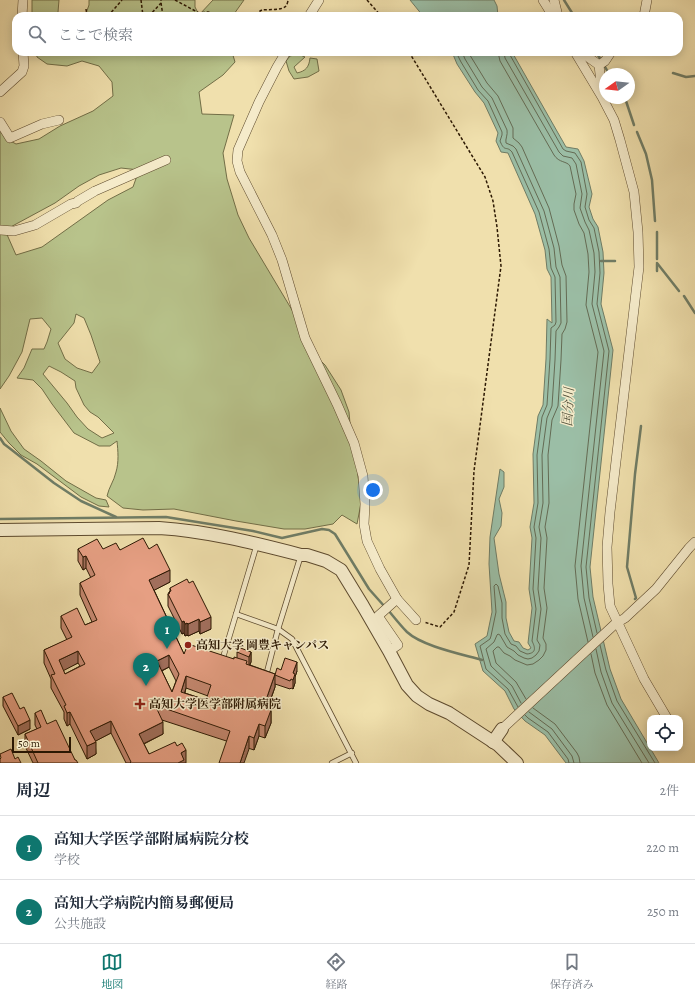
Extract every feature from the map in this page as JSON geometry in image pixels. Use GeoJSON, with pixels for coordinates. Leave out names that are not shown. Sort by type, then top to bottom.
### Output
{"type":"FeatureCollection","features":[{"type":"Feature","properties":{"kind":"street"},"geometry":{"type":"LineString","coordinates":[[22,12],[23,0]]}},
{"type":"Feature","properties":{"kind":"street"},"geometry":{"type":"LineString","coordinates":[[312,12],[319,0]]}},
{"type":"Feature","properties":{"kind":"street"},"geometry":{"type":"LineString","coordinates":[[543,0],[550,12]]}},
{"type":"Feature","properties":{"kind":"street"},"geometry":{"type":"LineString","coordinates":[[554,0],[557,12]]}},
{"type":"Feature","properties":{"kind":"street"},"geometry":{"type":"LineString","coordinates":[[645,12],[647,0]]}},
{"type":"Feature","properties":{"kind":"street"},"geometry":{"type":"LineString","coordinates":[[0,92],[22,72],[24,66],[23,56]]}},
{"type":"Feature","properties":{"kind":"street"},"geometry":{"type":"LineString","coordinates":[[284,56],[259,102],[238,150],[237,161],[240,172],[272,235],[282,260],[305,338],[354,443],[363,476],[365,504],[364,524],[368,541],[394,601],[416,620]]}},
{"type":"Feature","properties":{"kind":"street"},"geometry":{"type":"LineString","coordinates":[[577,56],[599,92]]}},
{"type":"Feature","properties":{"kind":"street"},"geometry":{"type":"LineString","coordinates":[[587,56],[599,65],[599,68]]}},
{"type":"Feature","properties":{"kind":"street"},"geometry":{"type":"LineString","coordinates":[[599,65],[605,61],[608,56]]}},
{"type":"Feature","properties":{"kind":"street"},"geometry":{"type":"LineString","coordinates":[[606,104],[614,120],[634,192],[638,232],[638,273],[607,548],[610,606],[616,623],[644,678],[665,715]]}},
{"type":"Feature","properties":{"kind":"street"},"geometry":{"type":"LineString","coordinates":[[0,122],[10,138],[42,124],[59,120]]}},
{"type":"Feature","properties":{"kind":"street"},"geometry":{"type":"LineString","coordinates":[[0,230],[14,231],[34,225],[71,204],[76,203],[95,191],[166,160]]}},
{"type":"Feature","properties":{"kind":"street"},"geometry":{"type":"LineString","coordinates":[[0,530],[159,528],[181,530],[258,544],[326,561],[341,570],[389,651],[407,685],[417,696],[453,716],[498,745],[517,763]]}},
{"type":"Feature","properties":{"kind":"street"},"geometry":{"type":"LineString","coordinates":[[493,742],[502,729],[616,623],[625,618],[656,589],[688,548],[695,542]]}},
{"type":"Feature","properties":{"kind":"street"},"geometry":{"type":"LineString","coordinates":[[389,651],[398,645],[378,616],[394,601]]}},
{"type":"Feature","properties":{"kind":"lane"},"geometry":{"type":"LineString","coordinates":[[229,663],[222,661],[258,544]]}},
{"type":"Feature","properties":{"kind":"lane"},"geometry":{"type":"LineString","coordinates":[[259,673],[266,676],[278,629],[302,555]]}},
{"type":"Feature","properties":{"kind":"lane"},"geometry":{"type":"LineString","coordinates":[[236,614],[278,629],[292,639],[356,763]]}},
{"type":"Feature","properties":{"kind":"lane"},"geometry":{"type":"LineString","coordinates":[[332,763],[352,753]]}},
{"type":"Feature","properties":{"kind":"path"},"geometry":{"type":"LineString","coordinates":[[112,12],[122,0]]}},
{"type":"Feature","properties":{"kind":"path"},"geometry":{"type":"LineString","coordinates":[[141,0],[142,12]]}},
{"type":"Feature","properties":{"kind":"path"},"geometry":{"type":"LineString","coordinates":[[153,12],[162,0]]}},
{"type":"Feature","properties":{"kind":"path"},"geometry":{"type":"LineString","coordinates":[[175,0],[199,12],[208,12]]}},
{"type":"Feature","properties":{"kind":"path"},"geometry":{"type":"LineString","coordinates":[[259,12],[262,10],[284,8],[288,0]]}},
{"type":"Feature","properties":{"kind":"path"},"geometry":{"type":"LineString","coordinates":[[367,0],[378,12]]}},
{"type":"Feature","properties":{"kind":"path"},"geometry":{"type":"LineString","coordinates":[[161,3],[162,12]]}},
{"type":"Feature","properties":{"kind":"path"},"geometry":{"type":"LineString","coordinates":[[412,56],[485,177],[493,201],[501,266],[474,471],[469,565],[454,612],[440,627],[416,620]]}},
{"type":"Feature","properties":{"kind":"shaded area"},"geometry":{"type":"Polygon","coordinates":[[[32,0],[59,0],[58,12],[32,12],[32,0]]]}},
{"type":"Feature","properties":{"kind":"shaded area"},"geometry":{"type":"Polygon","coordinates":[[[89,0],[195,0],[195,7],[198,12],[86,12],[89,0]]]}},
{"type":"Feature","properties":{"kind":"shaded area"},"geometry":{"type":"Polygon","coordinates":[[[213,0],[244,0],[235,12],[202,12],[213,0]]]}},
{"type":"Feature","properties":{"kind":"shaded area"},"geometry":{"type":"Polygon","coordinates":[[[37,56],[233,56],[235,62],[223,75],[199,92],[202,114],[234,115],[223,153],[227,179],[238,215],[249,238],[295,315],[314,354],[325,365],[341,390],[349,412],[351,435],[357,458],[358,477],[362,498],[357,524],[342,515],[333,524],[305,529],[284,529],[174,509],[143,510],[123,508],[107,496],[117,468],[117,441],[110,446],[99,446],[74,433],[42,389],[33,380],[17,378],[24,368],[32,349],[44,349],[47,342],[51,329],[42,318],[30,319],[22,352],[0,389],[0,127],[5,138],[16,144],[39,139],[60,126],[93,111],[113,96],[112,82],[99,66],[82,61],[67,66],[47,64],[37,56]],[[121,168],[99,175],[79,186],[55,203],[5,230],[16,255],[42,247],[108,200],[133,187],[139,170],[121,168]],[[76,314],[74,323],[58,343],[65,359],[77,368],[92,373],[100,362],[84,318],[76,314]],[[49,366],[43,374],[88,429],[102,438],[114,433],[84,405],[76,388],[75,381],[49,366]]]}},
{"type":"Feature","properties":{"kind":"shaded area"},"geometry":{"type":"Polygon","coordinates":[[[290,56],[305,57],[294,67],[297,73],[306,68],[309,64],[310,58],[317,59],[319,71],[308,77],[294,79],[289,71],[286,61],[290,56]]]}},
{"type":"Feature","properties":{"kind":"shaded area"},"geometry":{"type":"Polygon","coordinates":[[[0,408],[11,431],[24,449],[66,481],[96,498],[106,500],[109,507],[99,506],[81,497],[37,464],[21,455],[0,432],[0,408]]]}},
{"type":"Feature","properties":{"kind":"water"},"geometry":{"type":"Polygon","coordinates":[[[410,0],[494,0],[498,12],[420,12],[410,0]]]}},
{"type":"Feature","properties":{"kind":"water","name":"国分川"},"geometry":{"type":"Polygon","coordinates":[[[454,56],[514,56],[566,147],[578,149],[584,161],[592,194],[589,207],[593,219],[598,227],[603,252],[604,273],[601,304],[613,350],[590,567],[593,597],[610,669],[621,699],[647,743],[647,751],[652,751],[659,763],[566,763],[545,735],[525,721],[514,709],[505,691],[483,671],[475,644],[487,636],[492,612],[489,564],[490,537],[500,469],[504,472],[504,487],[499,499],[502,513],[501,526],[494,538],[499,574],[506,602],[506,618],[509,632],[514,641],[519,642],[523,648],[528,650],[531,648],[528,643],[532,608],[529,589],[532,538],[530,527],[534,503],[533,454],[538,416],[543,405],[547,319],[552,323],[551,277],[547,269],[545,250],[535,214],[508,153],[501,152],[496,141],[498,133],[484,103],[457,64],[454,56]]]}},
{"type":"Feature","properties":{"kind":"building"},"geometry":{"type":"Polygon","coordinates":[[[143,538],[149,549],[157,544],[170,570],[149,580],[184,654],[188,644],[234,659],[234,657],[247,661],[246,664],[275,674],[267,697],[271,699],[267,709],[271,710],[265,726],[259,724],[254,738],[249,736],[240,763],[219,763],[230,731],[155,705],[163,722],[139,734],[149,754],[175,742],[177,746],[182,743],[186,750],[181,753],[184,760],[178,763],[130,763],[131,762],[111,721],[90,731],[96,742],[87,746],[70,712],[67,713],[64,706],[66,705],[51,675],[55,674],[44,650],[72,637],[61,616],[77,608],[85,625],[97,620],[80,583],[95,575],[86,556],[83,557],[78,549],[97,539],[103,549],[116,543],[120,550],[143,538]],[[78,651],[59,660],[65,674],[85,664],[78,651]],[[169,655],[157,661],[172,692],[179,674],[169,655]],[[186,676],[181,692],[206,700],[211,685],[186,676]]]}},
{"type":"Feature","properties":{"kind":"building"},"geometry":{"type":"Polygon","coordinates":[[[187,579],[189,583],[193,581],[211,617],[200,622],[199,619],[185,624],[184,621],[182,622],[168,594],[171,591],[170,588],[187,579]]]}},
{"type":"Feature","properties":{"kind":"building"},"geometry":{"type":"Polygon","coordinates":[[[238,647],[251,652],[249,657],[237,652],[238,647]]]}},
{"type":"Feature","properties":{"kind":"building"},"geometry":{"type":"Polygon","coordinates":[[[285,658],[297,662],[293,673],[295,674],[293,680],[291,679],[290,681],[275,675],[277,668],[281,670],[285,658]]]}},
{"type":"Feature","properties":{"kind":"building"},"geometry":{"type":"Polygon","coordinates":[[[12,693],[20,709],[24,707],[30,720],[18,726],[3,697],[12,693]]]}},
{"type":"Feature","properties":{"kind":"building"},"geometry":{"type":"Polygon","coordinates":[[[41,710],[47,724],[56,720],[75,760],[78,763],[38,763],[25,734],[41,727],[35,713],[41,710]]]}},
{"type":"Feature","properties":{"kind":"building"},"geometry":{"type":"Polygon","coordinates":[[[11,749],[15,759],[18,757],[21,763],[0,763],[0,754],[11,749]]]}},
{"type":"Feature","properties":{"kind":"waterway"},"geometry":{"type":"LineString","coordinates":[[564,0],[572,12]]}},
{"type":"Feature","properties":{"kind":"waterway"},"geometry":{"type":"LineString","coordinates":[[598,56],[601,60]]}},
{"type":"Feature","properties":{"kind":"waterway"},"geometry":{"type":"LineString","coordinates":[[673,73],[686,77],[695,76]]}},
{"type":"Feature","properties":{"kind":"waterway"},"geometry":{"type":"LineString","coordinates":[[627,104],[634,125]]}},
{"type":"Feature","properties":{"kind":"waterway"},"geometry":{"type":"LineString","coordinates":[[637,132],[646,154],[652,180],[655,221]]}},
{"type":"Feature","properties":{"kind":"waterway"},"geometry":{"type":"LineString","coordinates":[[657,232],[657,259]]}},
{"type":"Feature","properties":{"kind":"waterway"},"geometry":{"type":"LineString","coordinates":[[601,261],[615,261]]}},
{"type":"Feature","properties":{"kind":"waterway"},"geometry":{"type":"LineString","coordinates":[[657,263],[679,291]]}},
{"type":"Feature","properties":{"kind":"waterway"},"geometry":{"type":"LineString","coordinates":[[657,264],[657,271]]}},
{"type":"Feature","properties":{"kind":"waterway"},"geometry":{"type":"LineString","coordinates":[[684,296],[695,313]]}},
{"type":"Feature","properties":{"kind":"waterway"},"geometry":{"type":"LineString","coordinates":[[635,599],[636,598],[627,567],[635,474],[641,426]]}},
{"type":"Feature","properties":{"kind":"waterway"},"geometry":{"type":"LineString","coordinates":[[0,438],[4,444],[54,483],[81,501],[116,517]]}},
{"type":"Feature","properties":{"kind":"waterway"},"geometry":{"type":"LineString","coordinates":[[0,519],[166,517],[253,531],[282,538],[322,529],[329,530],[335,534],[369,589],[385,607]]}},
{"type":"Feature","properties":{"kind":"waterway"},"geometry":{"type":"LineString","coordinates":[[388,610],[404,629],[414,637],[442,649],[482,660]]}},
{"type":"Feature","properties":{"kind":"place","name":"高知大学 岡豊キャンパス"},"geometry":{"type":"Point","coordinates":[188,645]}},
{"type":"Feature","properties":{"kind":"place","name":"高知大学医学部附属病院分校"},"geometry":{"type":"Point","coordinates":[167,649]}},
{"type":"Feature","properties":{"kind":"place","name":"高知大学病院内簡易郵便局"},"geometry":{"type":"Point","coordinates":[146,686]}},
{"type":"Feature","properties":{"kind":"place","name":"高知大学医学部附属病院"},"geometry":{"type":"Point","coordinates":[140,704]}}]}
